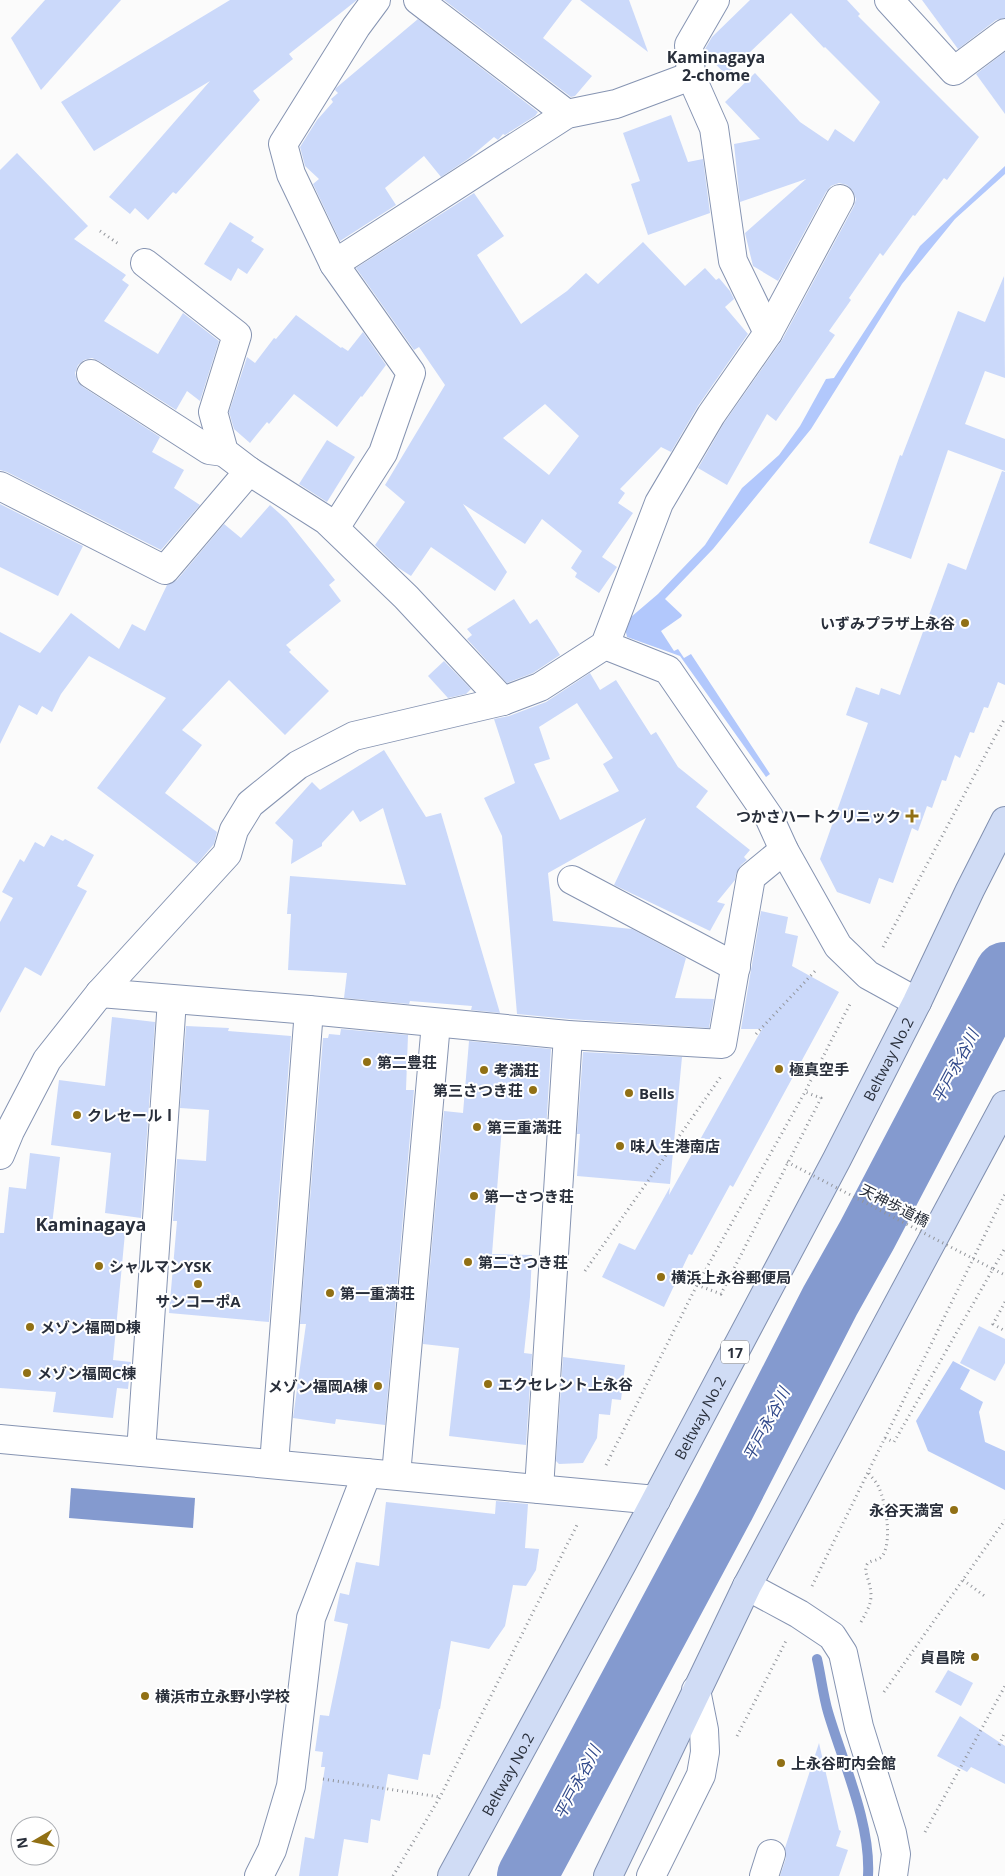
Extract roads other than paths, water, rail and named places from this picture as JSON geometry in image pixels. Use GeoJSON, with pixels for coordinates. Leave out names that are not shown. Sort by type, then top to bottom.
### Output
{"type":"FeatureCollection","features":[{"type":"Feature","properties":{"kind":"main road","name":"Beltway No.2"},"geometry":{"type":"LineString","coordinates":[[452,1876],[656,1500],[837,1159],[917,1002],[1005,821]]}},
{"type":"Feature","properties":{"kind":"main road"},"geometry":{"type":"LineString","coordinates":[[608,1876],[747,1586],[1005,1105]]}},
{"type":"Feature","properties":{"kind":"street"},"geometry":{"type":"LineString","coordinates":[[335,528],[383,453],[411,373],[334,264],[291,174],[283,144],[356,27],[376,0]]}},
{"type":"Feature","properties":{"kind":"street"},"geometry":{"type":"LineString","coordinates":[[418,0],[567,114]]}},
{"type":"Feature","properties":{"kind":"street"},"geometry":{"type":"LineString","coordinates":[[715,0],[689,45],[691,76],[714,128],[733,261],[768,333]]}},
{"type":"Feature","properties":{"kind":"street"},"geometry":{"type":"LineString","coordinates":[[889,0],[954,71],[1005,33]]}},
{"type":"Feature","properties":{"kind":"street"},"geometry":{"type":"LineString","coordinates":[[334,264],[567,114],[616,104],[691,76]]}},
{"type":"Feature","properties":{"kind":"street"},"geometry":{"type":"LineString","coordinates":[[0,1155],[10,1131],[47,1060],[100,993],[227,854],[234,830],[250,804],[298,765],[354,736],[503,701],[540,687],[605,645],[659,503],[711,414],[768,333],[840,199]]}},
{"type":"Feature","properties":{"kind":"street"},"geometry":{"type":"LineString","coordinates":[[145,263],[237,335],[212,412],[224,452]]}},
{"type":"Feature","properties":{"kind":"street"},"geometry":{"type":"LineString","coordinates":[[92,374],[209,450],[224,452],[249,472],[326,520],[406,597],[503,701]]}},
{"type":"Feature","properties":{"kind":"street"},"geometry":{"type":"LineString","coordinates":[[0,486],[165,570],[249,472]]}},
{"type":"Feature","properties":{"kind":"street"},"geometry":{"type":"LineString","coordinates":[[605,645],[668,670],[769,817],[784,850],[838,946],[868,975],[917,1002]]}},
{"type":"Feature","properties":{"kind":"street"},"geometry":{"type":"LineString","coordinates":[[100,993],[310,1010],[568,1035],[722,1044],[751,878],[784,850]]}},
{"type":"Feature","properties":{"kind":"street"},"geometry":{"type":"LineString","coordinates":[[572,880],[736,967]]}},
{"type":"Feature","properties":{"kind":"street"},"geometry":{"type":"LineString","coordinates":[[141,1452],[172,1000]]}},
{"type":"Feature","properties":{"kind":"street"},"geometry":{"type":"LineString","coordinates":[[274,1464],[310,1010]]}},
{"type":"Feature","properties":{"kind":"street"},"geometry":{"type":"LineString","coordinates":[[396,1476],[436,1023]]}},
{"type":"Feature","properties":{"kind":"street"},"geometry":{"type":"LineString","coordinates":[[539,1488],[568,1035]]}},
{"type":"Feature","properties":{"kind":"street"},"geometry":{"type":"LineString","coordinates":[[0,1439],[656,1500]]}},
{"type":"Feature","properties":{"kind":"street"},"geometry":{"type":"LineString","coordinates":[[259,1876],[272,1850],[292,1786],[311,1618],[367,1473]]}},
{"type":"Feature","properties":{"kind":"street"},"geometry":{"type":"LineString","coordinates":[[747,1586],[799,1614],[832,1636],[843,1653],[859,1727],[892,1833],[896,1854],[894,1876]]}},
{"type":"Feature","properties":{"kind":"street"},"geometry":{"type":"LineString","coordinates":[[651,1876],[701,1775],[705,1752],[704,1730],[696,1690]]}},
{"type":"Feature","properties":{"kind":"waterway","name":"平戸永谷川"},"geometry":{"type":"LineString","coordinates":[[527,1876],[725,1506],[830,1301],[867,1235],[1005,972]]}},
{"type":"Feature","properties":{"kind":"waterway"},"geometry":{"type":"LineString","coordinates":[[817,1659],[828,1712],[861,1814],[868,1856],[868,1876]]}},
{"type":"Feature","properties":{"kind":"place","name":"いずみプラザ上永谷"},"geometry":{"type":"Point","coordinates":[965,623]}},
{"type":"Feature","properties":{"kind":"place","name":"つかさハートクリニック"},"geometry":{"type":"Point","coordinates":[912,816]}},
{"type":"Feature","properties":{"kind":"place","name":"第二豊荘"},"geometry":{"type":"Point","coordinates":[367,1062]}},
{"type":"Feature","properties":{"kind":"place","name":"極真空手"},"geometry":{"type":"Point","coordinates":[779,1069]}},
{"type":"Feature","properties":{"kind":"place","name":"考満荘"},"geometry":{"type":"Point","coordinates":[484,1070]}},
{"type":"Feature","properties":{"kind":"place","name":"第三さつき荘"},"geometry":{"type":"Point","coordinates":[533,1090]}},
{"type":"Feature","properties":{"kind":"place","name":"Bells"},"geometry":{"type":"Point","coordinates":[629,1093]}},
{"type":"Feature","properties":{"kind":"place","name":"クレセールⅠ"},"geometry":{"type":"Point","coordinates":[77,1115]}},
{"type":"Feature","properties":{"kind":"place","name":"第三重満荘"},"geometry":{"type":"Point","coordinates":[477,1127]}},
{"type":"Feature","properties":{"kind":"place","name":"味人生港南店"},"geometry":{"type":"Point","coordinates":[620,1146]}},
{"type":"Feature","properties":{"kind":"place","name":"第一さつき荘"},"geometry":{"type":"Point","coordinates":[474,1196]}},
{"type":"Feature","properties":{"kind":"place","name":"第二さつき荘"},"geometry":{"type":"Point","coordinates":[468,1262]}},
{"type":"Feature","properties":{"kind":"place","name":"シャルマンYSK"},"geometry":{"type":"Point","coordinates":[99,1266]}},
{"type":"Feature","properties":{"kind":"place","name":"横浜上永谷郵便局"},"geometry":{"type":"Point","coordinates":[661,1277]}},
{"type":"Feature","properties":{"kind":"place","name":"サンコーポA"},"geometry":{"type":"Point","coordinates":[198,1284]}},
{"type":"Feature","properties":{"kind":"place","name":"第一重満荘"},"geometry":{"type":"Point","coordinates":[330,1293]}},
{"type":"Feature","properties":{"kind":"place","name":"メゾン福岡D棟"},"geometry":{"type":"Point","coordinates":[30,1327]}},
{"type":"Feature","properties":{"kind":"place","name":"メゾン福岡C棟"},"geometry":{"type":"Point","coordinates":[27,1373]}},
{"type":"Feature","properties":{"kind":"place","name":"エクセレント上永谷"},"geometry":{"type":"Point","coordinates":[488,1384]}},
{"type":"Feature","properties":{"kind":"place","name":"メゾン福岡A棟"},"geometry":{"type":"Point","coordinates":[378,1386]}},
{"type":"Feature","properties":{"kind":"place","name":"永谷天満宮"},"geometry":{"type":"Point","coordinates":[954,1510]}},
{"type":"Feature","properties":{"kind":"place","name":"貞昌院"},"geometry":{"type":"Point","coordinates":[975,1657]}},
{"type":"Feature","properties":{"kind":"place","name":"横浜市立永野小学校"},"geometry":{"type":"Point","coordinates":[145,1696]}},
{"type":"Feature","properties":{"kind":"place","name":"上永谷町内会館"},"geometry":{"type":"Point","coordinates":[781,1763]}},
{"type":"Feature","properties":{"kind":"district","name":"Kaminagaya 2-chome"},"geometry":{"type":"Point","coordinates":[716,66]}},
{"type":"Feature","properties":{"kind":"district","name":"Kaminagaya"},"geometry":{"type":"Point","coordinates":[91,1224]}}]}
